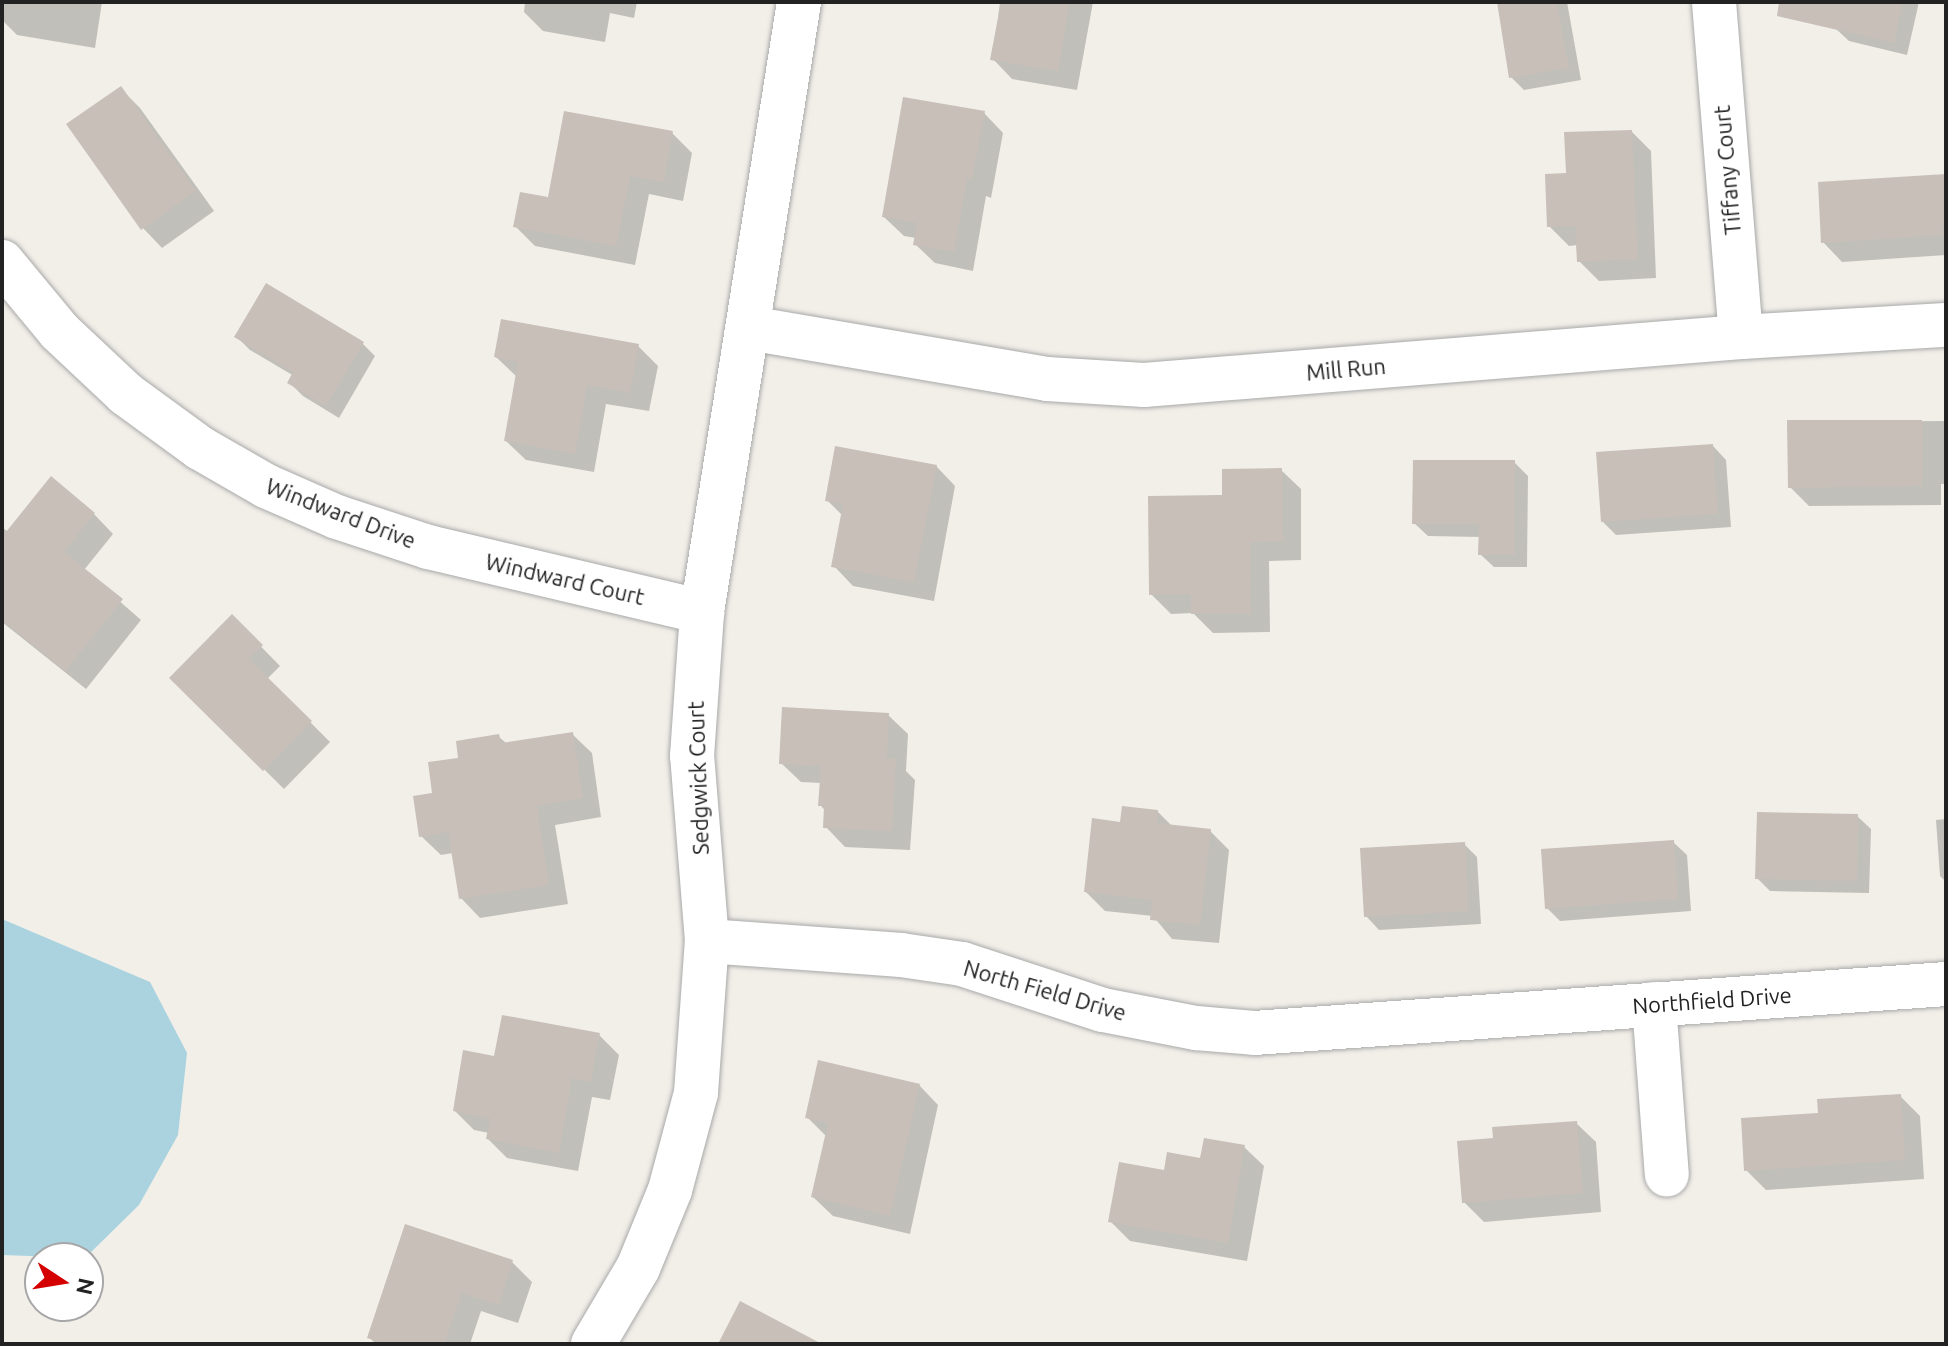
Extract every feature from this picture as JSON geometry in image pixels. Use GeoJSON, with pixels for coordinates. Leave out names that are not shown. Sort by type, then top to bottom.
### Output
{"type":"FeatureCollection","features":[{"type":"Feature","properties":{"kind":"street","name":"Sedgwick Court"},"geometry":{"type":"LineString","coordinates":[[593,1344],[638,1268],[670,1190],[696,1093],[707,941],[692,756],[702,612],[799,2]]}},
{"type":"Feature","properties":{"kind":"street","name":"Tiffany Court"},"geometry":{"type":"LineString","coordinates":[[1714,2],[1741,337]]}},
{"type":"Feature","properties":{"kind":"street","name":"Windward Drive"},"geometry":{"type":"LineString","coordinates":[[2,262],[59,331],[126,394],[200,448],[266,486],[337,517],[428,547]]}},
{"type":"Feature","properties":{"kind":"street","name":"Mill Run"},"geometry":{"type":"LineString","coordinates":[[749,328],[1047,379],[1144,385],[1741,337],[1946,325]]}},
{"type":"Feature","properties":{"kind":"street","name":"Windward Court"},"geometry":{"type":"LineString","coordinates":[[428,547],[702,612]]}},
{"type":"Feature","properties":{"kind":"street","name":"North Field Drive"},"geometry":{"type":"LineString","coordinates":[[707,941],[901,955],[962,964],[1103,1010],[1196,1028],[1254,1033],[1477,1018]]}},
{"type":"Feature","properties":{"kind":"street","name":"Northfield Drive"},"geometry":{"type":"LineString","coordinates":[[1477,1018],[1946,984]]}},
{"type":"Feature","properties":{"kind":"street"},"geometry":{"type":"LineString","coordinates":[[1654,1004],[1667,1175]]}},
{"type":"Feature","properties":{"kind":"water"},"geometry":{"type":"Polygon","coordinates":[[[2,919],[150,982],[187,1053],[178,1135],[139,1205],[101,1242],[24,1242],[24,1256],[2,1255],[2,919]]]}},
{"type":"Feature","properties":{"kind":"building"},"geometry":{"type":"Polygon","coordinates":[[[1001,2],[1070,2],[1058,71],[990,60],[1001,2]]]}},
{"type":"Feature","properties":{"kind":"building"},"geometry":{"type":"Polygon","coordinates":[[[1497,2],[1557,2],[1569,68],[1509,78],[1497,2]]]}},
{"type":"Feature","properties":{"kind":"building"},"geometry":{"type":"Polygon","coordinates":[[[1779,2],[1903,2],[1894,43],[1777,16],[1779,2]]]}},
{"type":"Feature","properties":{"kind":"building"},"geometry":{"type":"Polygon","coordinates":[[[121,86],[196,191],[141,230],[66,124],[121,86]]]}},
{"type":"Feature","properties":{"kind":"building"},"geometry":{"type":"Polygon","coordinates":[[[903,97],[985,111],[972,179],[967,178],[954,252],[913,245],[917,223],[882,217],[903,97]]]}},
{"type":"Feature","properties":{"kind":"building"},"geometry":{"type":"Polygon","coordinates":[[[564,111],[673,131],[664,182],[630,176],[616,246],[513,227],[520,192],[548,197],[564,111]]]}},
{"type":"Feature","properties":{"kind":"building"},"geometry":{"type":"Polygon","coordinates":[[[1632,130],[1638,259],[1577,262],[1575,226],[1547,227],[1545,174],[1566,173],[1564,132],[1632,130]]]}},
{"type":"Feature","properties":{"kind":"building"},"geometry":{"type":"Polygon","coordinates":[[[1946,174],[1943,235],[1821,243],[1818,182],[1946,174]]]}},
{"type":"Feature","properties":{"kind":"building"},"geometry":{"type":"Polygon","coordinates":[[[266,283],[364,342],[326,406],[287,383],[293,372],[234,337],[266,283]]]}},
{"type":"Feature","properties":{"kind":"building"},"geometry":{"type":"Polygon","coordinates":[[[501,319],[639,344],[630,393],[587,385],[575,454],[504,441],[518,362],[494,357],[501,319]]]}},
{"type":"Feature","properties":{"kind":"building"},"geometry":{"type":"Polygon","coordinates":[[[1787,420],[1922,420],[1922,486],[1788,488],[1787,420]]]}},
{"type":"Feature","properties":{"kind":"building"},"geometry":{"type":"Polygon","coordinates":[[[1713,444],[1718,514],[1601,522],[1596,452],[1713,444]]]}},
{"type":"Feature","properties":{"kind":"building"},"geometry":{"type":"Polygon","coordinates":[[[835,446],[937,465],[914,582],[831,567],[843,504],[825,501],[835,446]]]}},
{"type":"Feature","properties":{"kind":"building"},"geometry":{"type":"Polygon","coordinates":[[[1413,460],[1515,460],[1515,555],[1478,555],[1479,524],[1412,524],[1413,460]]]}},
{"type":"Feature","properties":{"kind":"building"},"geometry":{"type":"Polygon","coordinates":[[[1282,468],[1283,541],[1250,542],[1251,614],[1191,614],[1191,594],[1149,595],[1148,496],[1222,495],[1222,469],[1282,468]]]}},
{"type":"Feature","properties":{"kind":"building"},"geometry":{"type":"Polygon","coordinates":[[[51,476],[95,513],[64,552],[123,599],[65,671],[2,620],[2,537],[51,476]]]}},
{"type":"Feature","properties":{"kind":"building"},"geometry":{"type":"Polygon","coordinates":[[[232,614],[263,645],[249,659],[312,721],[263,771],[169,678],[232,614]]]}},
{"type":"Feature","properties":{"kind":"building"},"geometry":{"type":"Polygon","coordinates":[[[782,707],[889,713],[887,758],[896,759],[892,831],[823,828],[824,806],[818,806],[821,766],[779,764],[782,707]]]}},
{"type":"Feature","properties":{"kind":"building"},"geometry":{"type":"Polygon","coordinates":[[[573,732],[583,798],[537,806],[549,885],[459,899],[448,832],[419,837],[413,796],[432,793],[428,762],[458,758],[456,741],[499,734],[501,743],[573,732]]]}},
{"type":"Feature","properties":{"kind":"building"},"geometry":{"type":"Polygon","coordinates":[[[1122,806],[1158,810],[1157,823],[1211,829],[1200,925],[1150,920],[1152,900],[1084,892],[1092,818],[1120,822],[1122,806]]]}},
{"type":"Feature","properties":{"kind":"building"},"geometry":{"type":"Polygon","coordinates":[[[1757,812],[1858,814],[1857,881],[1755,879],[1757,812]]]}},
{"type":"Feature","properties":{"kind":"building"},"geometry":{"type":"Polygon","coordinates":[[[1674,840],[1678,899],[1545,909],[1541,849],[1674,840]]]}},
{"type":"Feature","properties":{"kind":"building"},"geometry":{"type":"Polygon","coordinates":[[[1465,842],[1469,911],[1364,917],[1360,848],[1465,842]]]}},
{"type":"Feature","properties":{"kind":"building"},"geometry":{"type":"Polygon","coordinates":[[[502,1015],[600,1033],[591,1082],[572,1078],[559,1153],[486,1139],[490,1118],[453,1111],[463,1050],[494,1056],[502,1015]]]}},
{"type":"Feature","properties":{"kind":"building"},"geometry":{"type":"Polygon","coordinates":[[[818,1060],[920,1084],[890,1216],[811,1197],[828,1123],[805,1118],[818,1060]]]}},
{"type":"Feature","properties":{"kind":"building"},"geometry":{"type":"Polygon","coordinates":[[[1901,1094],[1905,1160],[1744,1171],[1741,1118],[1818,1113],[1817,1099],[1901,1094]]]}},
{"type":"Feature","properties":{"kind":"building"},"geometry":{"type":"Polygon","coordinates":[[[1577,1121],[1583,1193],[1462,1203],[1457,1141],[1493,1138],[1492,1127],[1577,1121]]]}},
{"type":"Feature","properties":{"kind":"building"},"geometry":{"type":"Polygon","coordinates":[[[1204,1138],[1245,1145],[1228,1243],[1108,1222],[1119,1162],[1164,1170],[1167,1152],[1200,1158],[1204,1138]]]}},
{"type":"Feature","properties":{"kind":"building"},"geometry":{"type":"Polygon","coordinates":[[[405,1224],[513,1260],[499,1305],[462,1293],[444,1344],[385,1344],[367,1338],[405,1224]]]}},
{"type":"Feature","properties":{"kind":"building"},"geometry":{"type":"Polygon","coordinates":[[[740,1301],[822,1344],[718,1344],[740,1301]]]}}]}
